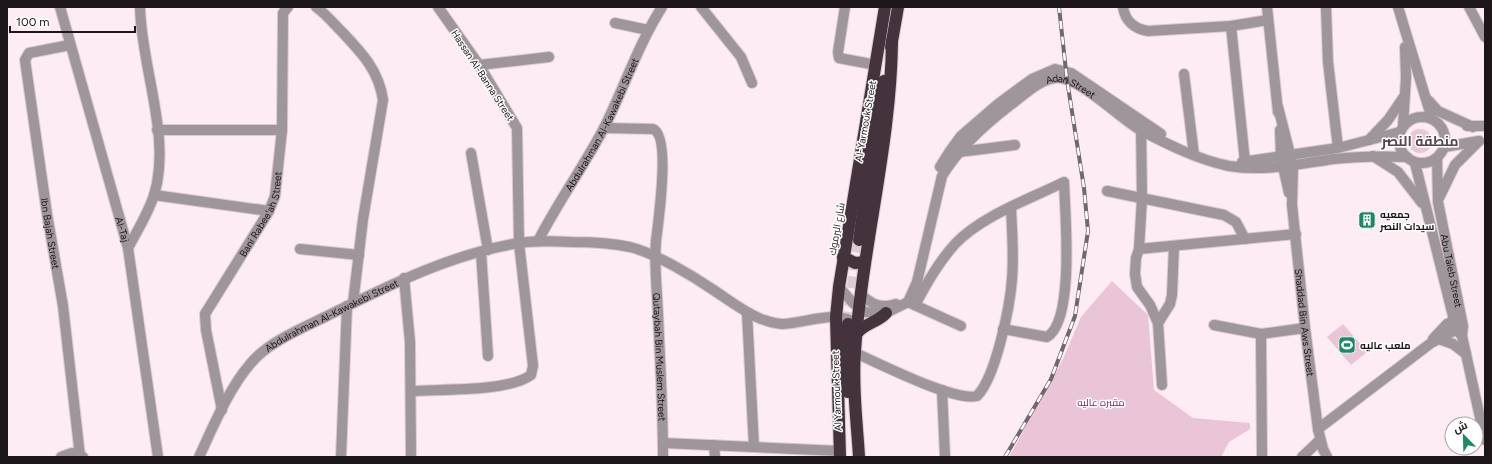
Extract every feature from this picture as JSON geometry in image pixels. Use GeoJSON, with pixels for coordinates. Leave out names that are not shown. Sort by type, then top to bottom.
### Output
{"type":"FeatureCollection","features":[{"type":"Feature","properties":{"kind":"highway","name":"شارع اليرموك"},"geometry":{"type":"LineString","coordinates":[[840,454],[836,317],[839,287],[885,7]]}},
{"type":"Feature","properties":{"kind":"highway","name":"Al-Yarmouk Street"},"geometry":{"type":"LineString","coordinates":[[859,240],[876,122],[898,7]]}},
{"type":"Feature","properties":{"kind":"highway"},"geometry":{"type":"LineString","coordinates":[[859,457],[854,327],[860,309],[865,262],[889,94],[892,40]]}},
{"type":"Feature","properties":{"kind":"highway"},"geometry":{"type":"LineString","coordinates":[[843,257],[855,263],[865,262]]}},
{"type":"Feature","properties":{"kind":"highway"},"geometry":{"type":"LineString","coordinates":[[854,327],[862,327],[880,318],[886,313]]}},
{"type":"Feature","properties":{"kind":"highway","name":"Al Yarmouk Street"},"geometry":{"type":"LineString","coordinates":[[851,457],[846,352],[854,327]]}},
{"type":"Feature","properties":{"kind":"street","name":"Al-Taj"},"geometry":{"type":"LineString","coordinates":[[60,7],[128,248],[158,457]]}},
{"type":"Feature","properties":{"kind":"street"},"geometry":{"type":"LineString","coordinates":[[128,248],[154,195],[159,152],[158,130],[142,41],[140,7]]}},
{"type":"Feature","properties":{"kind":"street","name":"Bani Rabee'ah Street"},"geometry":{"type":"LineString","coordinates":[[222,410],[206,330],[205,314],[269,211],[275,196],[282,130],[283,13],[288,7]]}},
{"type":"Feature","properties":{"kind":"street"},"geometry":{"type":"LineString","coordinates":[[316,7],[364,54],[375,72],[382,90],[383,100],[350,305],[341,457]]}},
{"type":"Feature","properties":{"kind":"street","name":"Hassan Al-Banna Street"},"geometry":{"type":"LineString","coordinates":[[438,7],[479,65],[517,128],[519,243]]}},
{"type":"Feature","properties":{"kind":"street","name":"Abdulrahman Al-Kawakebi Street"},"geometry":{"type":"LineString","coordinates":[[538,241],[561,199],[604,128],[648,30],[662,7]]}},
{"type":"Feature","properties":{"kind":"street"},"geometry":{"type":"LineString","coordinates":[[701,7],[741,57],[752,83]]}},
{"type":"Feature","properties":{"kind":"street"},"geometry":{"type":"LineString","coordinates":[[845,7],[838,52],[840,58],[876,65]]}},
{"type":"Feature","properties":{"kind":"street"},"geometry":{"type":"LineString","coordinates":[[1123,7],[1127,19],[1140,30],[1158,31],[1231,26],[1268,20]]}},
{"type":"Feature","properties":{"kind":"street","name":"Shaddad Bin Aws Street"},"geometry":{"type":"LineString","coordinates":[[1267,7],[1278,107],[1296,234],[1305,328],[1318,429],[1320,440],[1327,457]]}},
{"type":"Feature","properties":{"kind":"street"},"geometry":{"type":"LineString","coordinates":[[1326,7],[1328,62],[1338,148]]}},
{"type":"Feature","properties":{"kind":"street"},"geometry":{"type":"LineString","coordinates":[[1398,7],[1424,96],[1434,120],[1442,129],[1445,138],[1444,148],[1437,158],[1428,162],[1411,160],[1402,151],[1399,142],[1402,129],[1406,78],[1403,27]]}},
{"type":"Feature","properties":{"kind":"street"},"geometry":{"type":"LineString","coordinates":[[1469,7],[1485,37]]}},
{"type":"Feature","properties":{"kind":"street"},"geometry":{"type":"LineString","coordinates":[[615,23],[648,30]]}},
{"type":"Feature","properties":{"kind":"street"},"geometry":{"type":"LineString","coordinates":[[1231,26],[1245,162]]}},
{"type":"Feature","properties":{"kind":"street","name":"Ibn Bajah Street"},"geometry":{"type":"LineString","coordinates":[[70,45],[29,53],[25,60],[46,214],[63,306],[81,457]]}},
{"type":"Feature","properties":{"kind":"street"},"geometry":{"type":"LineString","coordinates":[[479,65],[550,57]]}},
{"type":"Feature","properties":{"kind":"street","name":"Adan Street"},"geometry":{"type":"LineString","coordinates":[[909,302],[932,197],[941,166],[961,136],[1004,100],[1039,74],[1055,69],[1061,69],[1075,75],[1141,126]]}},
{"type":"Feature","properties":{"kind":"street"},"geometry":{"type":"LineString","coordinates":[[1184,74],[1194,152]]}},
{"type":"Feature","properties":{"kind":"street","name":"Adan Street"},"geometry":{"type":"LineString","coordinates":[[909,302],[919,276],[942,176],[958,152],[978,132],[1033,88],[1054,78],[1060,78],[1073,83],[1141,126],[1194,152],[1221,164],[1244,168],[1287,162],[1369,140],[1402,129]]}},
{"type":"Feature","properties":{"kind":"street"},"geometry":{"type":"LineString","coordinates":[[1369,140],[1388,120],[1405,95]]}},
{"type":"Feature","properties":{"kind":"street"},"geometry":{"type":"LineString","coordinates":[[1424,96],[1438,111],[1473,127]]}},
{"type":"Feature","properties":{"kind":"street"},"geometry":{"type":"LineString","coordinates":[[1402,129],[1411,120],[1421,117],[1473,127],[1485,126]]}},
{"type":"Feature","properties":{"kind":"street"},"geometry":{"type":"LineString","coordinates":[[1141,126],[1142,198],[1139,249],[1135,266],[1138,287],[1150,305],[1158,323],[1162,385]]}},
{"type":"Feature","properties":{"kind":"street","name":"Qutaybah Bin Muslem Street"},"geometry":{"type":"LineString","coordinates":[[604,128],[653,129],[658,133],[663,168],[654,257],[663,457]]}},
{"type":"Feature","properties":{"kind":"street"},"geometry":{"type":"LineString","coordinates":[[158,130],[282,130]]}},
{"type":"Feature","properties":{"kind":"street"},"geometry":{"type":"LineString","coordinates":[[1444,148],[1482,141]]}},
{"type":"Feature","properties":{"kind":"street"},"geometry":{"type":"LineString","coordinates":[[1438,202],[1455,165],[1482,141]]}},
{"type":"Feature","properties":{"kind":"street"},"geometry":{"type":"LineString","coordinates":[[958,152],[1015,145]]}},
{"type":"Feature","properties":{"kind":"street","name":"Adan Street"},"geometry":{"type":"LineString","coordinates":[[1194,152],[1223,160],[1245,162],[1287,162],[1374,156],[1411,160]]}},
{"type":"Feature","properties":{"kind":"street"},"geometry":{"type":"LineString","coordinates":[[471,153],[484,251],[488,356]]}},
{"type":"Feature","properties":{"kind":"street"},"geometry":{"type":"LineString","coordinates":[[1374,156],[1398,172],[1424,206]]}},
{"type":"Feature","properties":{"kind":"street","name":"Abu Taleb Street"},"geometry":{"type":"LineString","coordinates":[[1437,158],[1438,202],[1459,326]]}},
{"type":"Feature","properties":{"kind":"street","name":"Abu Taleb Street"},"geometry":{"type":"LineString","coordinates":[[1411,160],[1459,326],[1485,440]]}},
{"type":"Feature","properties":{"kind":"street"},"geometry":{"type":"LineString","coordinates":[[839,287],[860,309],[871,313],[886,313],[909,302],[956,244],[975,228],[1011,208],[1064,182],[1067,255],[1063,307],[1058,326],[1053,333],[1047,337],[1003,329]]}},
{"type":"Feature","properties":{"kind":"street"},"geometry":{"type":"LineString","coordinates":[[1107,191],[1224,214],[1236,222],[1245,238]]}},
{"type":"Feature","properties":{"kind":"street"},"geometry":{"type":"LineString","coordinates":[[154,195],[269,211]]}},
{"type":"Feature","properties":{"kind":"street"},"geometry":{"type":"LineString","coordinates":[[855,353],[942,390],[967,397],[977,396],[991,371],[1003,329],[1012,280],[1011,208]]}},
{"type":"Feature","properties":{"kind":"street"},"geometry":{"type":"LineString","coordinates":[[1139,249],[1296,234]]}},
{"type":"Feature","properties":{"kind":"street","name":"Abdulrahman Al-Kawakebi Street"},"geometry":{"type":"LineString","coordinates":[[199,457],[222,410],[244,372],[257,357],[304,328],[404,278],[438,264],[519,243],[538,241],[610,244],[636,249],[654,257],[714,290],[747,313],[778,324],[836,317]]}},
{"type":"Feature","properties":{"kind":"street"},"geometry":{"type":"LineString","coordinates":[[411,391],[499,386],[520,381],[531,375],[533,366],[519,243]]}},
{"type":"Feature","properties":{"kind":"street"},"geometry":{"type":"LineString","coordinates":[[1158,323],[1170,304],[1172,295],[1174,246]]}},
{"type":"Feature","properties":{"kind":"street"},"geometry":{"type":"LineString","coordinates":[[300,249],[359,255]]}},
{"type":"Feature","properties":{"kind":"street"},"geometry":{"type":"LineString","coordinates":[[404,278],[410,342],[410,457]]}},
{"type":"Feature","properties":{"kind":"street"},"geometry":{"type":"LineString","coordinates":[[861,294],[868,301],[878,306],[909,302],[961,326]]}},
{"type":"Feature","properties":{"kind":"street"},"geometry":{"type":"LineString","coordinates":[[747,313],[754,447]]}},
{"type":"Feature","properties":{"kind":"street"},"geometry":{"type":"LineString","coordinates":[[836,317],[851,320],[854,327]]}},
{"type":"Feature","properties":{"kind":"street"},"geometry":{"type":"LineString","coordinates":[[1214,325],[1261,334],[1305,328]]}},
{"type":"Feature","properties":{"kind":"street"},"geometry":{"type":"LineString","coordinates":[[1318,429],[1435,341],[1442,329],[1459,326]]}},
{"type":"Feature","properties":{"kind":"street"},"geometry":{"type":"LineString","coordinates":[[1261,334],[1262,457]]}},
{"type":"Feature","properties":{"kind":"street"},"geometry":{"type":"LineString","coordinates":[[1435,341],[1453,344],[1466,354]]}},
{"type":"Feature","properties":{"kind":"street"},"geometry":{"type":"LineString","coordinates":[[942,390],[945,457]]}},
{"type":"Feature","properties":{"kind":"street"},"geometry":{"type":"LineString","coordinates":[[1302,457],[1320,440]]}},
{"type":"Feature","properties":{"kind":"street"},"geometry":{"type":"LineString","coordinates":[[663,443],[754,447],[782,452],[840,454]]}},
{"type":"Feature","properties":{"kind":"street"},"geometry":{"type":"LineString","coordinates":[[714,446],[715,457]]}},
{"type":"Feature","properties":{"kind":"street"},"geometry":{"type":"LineString","coordinates":[[61,457],[72,453],[81,457]]}},
{"type":"Feature","properties":{"kind":"green space"},"geometry":{"type":"Polygon","coordinates":[[[1420,129],[1428,133],[1432,141],[1428,149],[1420,153],[1412,149],[1408,141],[1412,133],[1420,129]]]}},
{"type":"Feature","properties":{"kind":"green space","name":"مقبره عاليه"},"geometry":{"type":"Polygon","coordinates":[[[1112,281],[1148,315],[1154,390],[1193,418],[1250,423],[1250,429],[1229,442],[1221,457],[1009,457],[1063,359],[1081,317],[1112,281]]]}},
{"type":"Feature","properties":{"kind":"green space","name":"ملعب عاليه"},"geometry":{"type":"Polygon","coordinates":[[[1343,324],[1367,352],[1351,365],[1327,337],[1343,324]]]}},
{"type":"Feature","properties":{"kind":"tunnel"},"geometry":{"type":"LineString","coordinates":[[848,324],[859,240]]}},
{"type":"Feature","properties":{"kind":"railway"},"geometry":{"type":"LineString","coordinates":[[1005,457],[1051,379],[1075,316],[1088,231],[1084,188],[1067,80],[1059,7]]}},
{"type":"Feature","properties":{"kind":"place","name":"جمعيه سيدات النصر"},"geometry":{"type":"Point","coordinates":[1367,220]}},
{"type":"Feature","properties":{"kind":"place","name":"ملعب عاليه"},"geometry":{"type":"Point","coordinates":[1347,345]}},
{"type":"Feature","properties":{"kind":"district","name":"منطقة النصر"},"geometry":{"type":"Point","coordinates":[1420,141]}}]}
